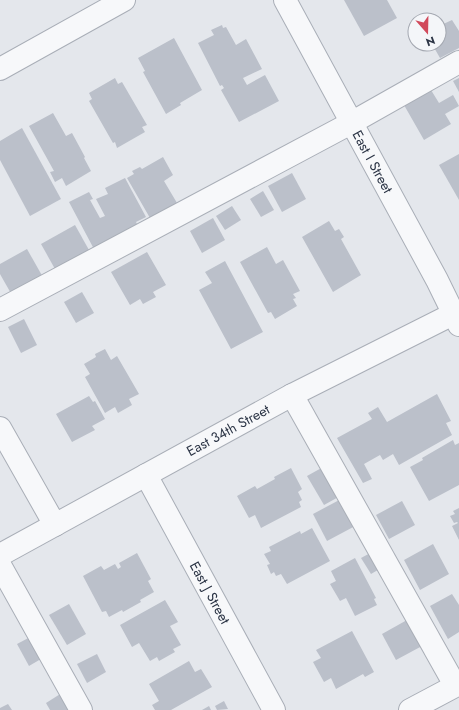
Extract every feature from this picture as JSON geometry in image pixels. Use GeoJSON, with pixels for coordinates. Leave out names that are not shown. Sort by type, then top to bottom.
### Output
{"type":"FeatureCollection","features":[{"type":"Feature","properties":{"kind":"street"},"geometry":{"type":"LineString","coordinates":[[0,69],[124,0]]}},
{"type":"Feature","properties":{"kind":"street","name":"East I Street"},"geometry":{"type":"LineString","coordinates":[[285,0],[457,317]]}},
{"type":"Feature","properties":{"kind":"street"},"geometry":{"type":"LineString","coordinates":[[0,310],[351,123],[459,62]]}},
{"type":"Feature","properties":{"kind":"street","name":"East 34th Street"},"geometry":{"type":"LineString","coordinates":[[0,555],[292,395],[457,317]]}},
{"type":"Feature","properties":{"kind":"street"},"geometry":{"type":"LineString","coordinates":[[292,395],[457,685],[410,710]]}},
{"type":"Feature","properties":{"kind":"street"},"geometry":{"type":"LineString","coordinates":[[0,428],[55,525]]}},
{"type":"Feature","properties":{"kind":"street","name":"East J Street"},"geometry":{"type":"LineString","coordinates":[[146,475],[274,710]]}},
{"type":"Feature","properties":{"kind":"street"},"geometry":{"type":"LineString","coordinates":[[0,565],[81,710]]}},
{"type":"Feature","properties":{"kind":"building"},"geometry":{"type":"Polygon","coordinates":[[[344,0],[387,0],[397,18],[364,36],[344,0]]]}},
{"type":"Feature","properties":{"kind":"building"},"geometry":{"type":"Polygon","coordinates":[[[452,20],[459,31],[459,48],[440,58],[437,52],[447,52],[447,22],[452,20]]]}},
{"type":"Feature","properties":{"kind":"building"},"geometry":{"type":"Polygon","coordinates":[[[222,25],[223,28],[226,27],[236,45],[246,39],[262,69],[243,78],[247,85],[265,75],[279,101],[239,122],[221,90],[224,88],[222,85],[220,86],[198,43],[214,35],[211,30],[222,25]]]}},
{"type":"Feature","properties":{"kind":"building"},"geometry":{"type":"Polygon","coordinates":[[[174,38],[202,90],[180,103],[181,105],[166,114],[143,72],[145,71],[138,58],[174,38]]]}},
{"type":"Feature","properties":{"kind":"building"},"geometry":{"type":"Polygon","coordinates":[[[115,78],[118,84],[122,82],[147,125],[142,127],[145,132],[117,148],[115,142],[113,143],[89,101],[92,99],[89,93],[115,78]]]}},
{"type":"Feature","properties":{"kind":"building"},"geometry":{"type":"Polygon","coordinates":[[[459,78],[459,92],[453,81],[459,78]]]}},
{"type":"Feature","properties":{"kind":"building"},"geometry":{"type":"Polygon","coordinates":[[[431,90],[439,103],[453,95],[459,106],[445,114],[451,124],[424,140],[404,105],[431,90]]]}},
{"type":"Feature","properties":{"kind":"building"},"geometry":{"type":"Polygon","coordinates":[[[53,113],[66,136],[72,133],[91,171],[66,186],[62,178],[55,182],[50,172],[54,171],[29,126],[53,113]]]}},
{"type":"Feature","properties":{"kind":"building"},"geometry":{"type":"Polygon","coordinates":[[[22,128],[61,199],[30,216],[0,160],[0,141],[22,128]]]}},
{"type":"Feature","properties":{"kind":"building"},"geometry":{"type":"Polygon","coordinates":[[[459,154],[459,200],[439,165],[459,154]]]}},
{"type":"Feature","properties":{"kind":"building"},"geometry":{"type":"Polygon","coordinates":[[[163,157],[173,175],[164,181],[177,203],[150,218],[127,178],[134,174],[132,171],[140,167],[142,169],[163,157]]]}},
{"type":"Feature","properties":{"kind":"building"},"geometry":{"type":"Polygon","coordinates":[[[292,173],[306,199],[282,212],[268,186],[292,173]]]}},
{"type":"Feature","properties":{"kind":"building"},"geometry":{"type":"Polygon","coordinates":[[[125,178],[146,217],[136,222],[139,228],[95,251],[69,202],[89,192],[93,199],[90,200],[100,218],[105,216],[96,199],[108,194],[105,188],[125,178]]]}},
{"type":"Feature","properties":{"kind":"building"},"geometry":{"type":"Polygon","coordinates":[[[263,191],[274,210],[261,217],[250,199],[263,191]]]}},
{"type":"Feature","properties":{"kind":"building"},"geometry":{"type":"Polygon","coordinates":[[[232,206],[241,220],[225,230],[216,216],[232,206]]]}},
{"type":"Feature","properties":{"kind":"building"},"geometry":{"type":"Polygon","coordinates":[[[213,218],[225,240],[202,253],[190,231],[213,218]]]}},
{"type":"Feature","properties":{"kind":"building"},"geometry":{"type":"Polygon","coordinates":[[[329,221],[335,231],[339,229],[344,237],[341,239],[361,275],[333,292],[302,237],[329,221]]]}},
{"type":"Feature","properties":{"kind":"building"},"geometry":{"type":"Polygon","coordinates":[[[75,225],[89,250],[55,269],[41,244],[75,225]]]}},
{"type":"Feature","properties":{"kind":"building"},"geometry":{"type":"Polygon","coordinates":[[[267,247],[276,264],[283,260],[300,291],[293,294],[296,298],[293,299],[297,306],[275,319],[271,312],[268,313],[240,262],[267,247]]]}},
{"type":"Feature","properties":{"kind":"building"},"geometry":{"type":"Polygon","coordinates":[[[27,249],[44,279],[13,297],[0,274],[0,264],[27,249]]]}},
{"type":"Feature","properties":{"kind":"building"},"geometry":{"type":"Polygon","coordinates":[[[147,252],[166,285],[153,292],[156,297],[143,304],[140,299],[130,305],[111,272],[147,252]]]}},
{"type":"Feature","properties":{"kind":"building"},"geometry":{"type":"Polygon","coordinates":[[[225,261],[263,332],[231,349],[199,290],[212,283],[205,272],[225,261]]]}},
{"type":"Feature","properties":{"kind":"building"},"geometry":{"type":"Polygon","coordinates":[[[82,292],[94,313],[76,323],[64,302],[82,292]]]}},
{"type":"Feature","properties":{"kind":"building"},"geometry":{"type":"Polygon","coordinates":[[[24,319],[37,345],[21,353],[8,327],[24,319]]]}},
{"type":"Feature","properties":{"kind":"building"},"geometry":{"type":"Polygon","coordinates":[[[105,349],[111,360],[117,356],[139,394],[129,399],[132,405],[118,413],[115,407],[105,413],[85,377],[90,374],[84,364],[96,357],[95,354],[105,349]]]}},
{"type":"Feature","properties":{"kind":"building"},"geometry":{"type":"Polygon","coordinates":[[[437,394],[451,421],[446,423],[452,435],[399,465],[393,454],[383,460],[380,455],[364,464],[372,479],[363,483],[337,438],[372,419],[368,413],[378,407],[387,422],[437,394]]]}},
{"type":"Feature","properties":{"kind":"building"},"geometry":{"type":"Polygon","coordinates":[[[89,396],[93,402],[95,401],[105,419],[92,426],[95,430],[72,442],[56,414],[89,396]]]}},
{"type":"Feature","properties":{"kind":"building"},"geometry":{"type":"Polygon","coordinates":[[[453,440],[455,445],[459,443],[459,485],[429,501],[410,467],[423,460],[422,458],[453,440]]]}},
{"type":"Feature","properties":{"kind":"building"},"geometry":{"type":"Polygon","coordinates":[[[325,466],[342,495],[324,505],[307,476],[325,466]]]}},
{"type":"Feature","properties":{"kind":"building"},"geometry":{"type":"Polygon","coordinates":[[[291,468],[302,489],[298,492],[302,500],[299,502],[301,507],[261,528],[255,515],[249,518],[237,496],[255,486],[257,489],[275,479],[274,477],[291,468]]]}},
{"type":"Feature","properties":{"kind":"building"},"geometry":{"type":"Polygon","coordinates":[[[343,498],[357,525],[327,541],[313,514],[343,498]]]}},
{"type":"Feature","properties":{"kind":"building"},"geometry":{"type":"Polygon","coordinates":[[[402,501],[415,525],[389,539],[376,515],[402,501]]]}},
{"type":"Feature","properties":{"kind":"building"},"geometry":{"type":"Polygon","coordinates":[[[459,508],[459,540],[452,526],[458,523],[454,523],[450,516],[455,514],[453,511],[459,508]]]}},
{"type":"Feature","properties":{"kind":"building"},"geometry":{"type":"Polygon","coordinates":[[[312,528],[330,561],[287,584],[281,574],[276,576],[274,572],[271,574],[267,565],[270,564],[264,554],[271,551],[269,547],[300,531],[301,534],[312,528]]]}},
{"type":"Feature","properties":{"kind":"building"},"geometry":{"type":"Polygon","coordinates":[[[433,544],[449,574],[420,590],[404,560],[433,544]]]}},
{"type":"Feature","properties":{"kind":"building"},"geometry":{"type":"Polygon","coordinates":[[[374,551],[383,567],[371,574],[361,558],[374,551]]]}},
{"type":"Feature","properties":{"kind":"building"},"geometry":{"type":"Polygon","coordinates":[[[137,553],[151,579],[148,581],[154,592],[140,600],[141,602],[123,612],[122,610],[109,617],[106,611],[102,612],[83,576],[101,566],[104,570],[115,564],[118,569],[121,567],[119,563],[137,553]]]}},
{"type":"Feature","properties":{"kind":"building"},"geometry":{"type":"Polygon","coordinates":[[[355,558],[376,598],[374,599],[377,605],[355,616],[346,598],[340,601],[330,584],[336,581],[331,571],[355,558]]]}},
{"type":"Feature","properties":{"kind":"building"},"geometry":{"type":"Polygon","coordinates":[[[452,594],[459,605],[459,632],[448,639],[430,606],[452,594]]]}},
{"type":"Feature","properties":{"kind":"building"},"geometry":{"type":"Polygon","coordinates":[[[165,600],[178,622],[170,626],[181,645],[173,649],[175,652],[159,661],[157,657],[150,661],[139,643],[132,647],[120,625],[165,600]]]}},
{"type":"Feature","properties":{"kind":"building"},"geometry":{"type":"Polygon","coordinates":[[[69,604],[86,634],[67,645],[49,615],[69,604]]]}},
{"type":"Feature","properties":{"kind":"building"},"geometry":{"type":"Polygon","coordinates":[[[407,620],[422,646],[396,660],[382,634],[407,620]]]}},
{"type":"Feature","properties":{"kind":"building"},"geometry":{"type":"Polygon","coordinates":[[[352,631],[374,672],[365,677],[363,674],[336,689],[331,678],[324,682],[313,662],[321,658],[316,650],[352,631]]]}},
{"type":"Feature","properties":{"kind":"building"},"geometry":{"type":"Polygon","coordinates":[[[34,635],[46,656],[29,666],[17,644],[34,635]]]}},
{"type":"Feature","properties":{"kind":"building"},"geometry":{"type":"Polygon","coordinates":[[[97,654],[106,672],[87,683],[77,664],[97,654]]]}},
{"type":"Feature","properties":{"kind":"building"},"geometry":{"type":"Polygon","coordinates":[[[189,661],[195,672],[201,669],[212,687],[171,710],[155,710],[152,705],[159,701],[149,684],[189,661]]]}},
{"type":"Feature","properties":{"kind":"building"},"geometry":{"type":"Polygon","coordinates":[[[65,691],[76,710],[50,710],[46,703],[65,691]]]}},
{"type":"Feature","properties":{"kind":"building"},"geometry":{"type":"Polygon","coordinates":[[[224,701],[228,709],[217,710],[215,706],[224,701]]]}},
{"type":"Feature","properties":{"kind":"building"},"geometry":{"type":"Polygon","coordinates":[[[8,704],[12,710],[0,710],[0,708],[8,704]]]}},
{"type":"Feature","properties":{"kind":"building"},"geometry":{"type":"Polygon","coordinates":[[[209,706],[211,710],[202,710],[209,706]]]}}]}
